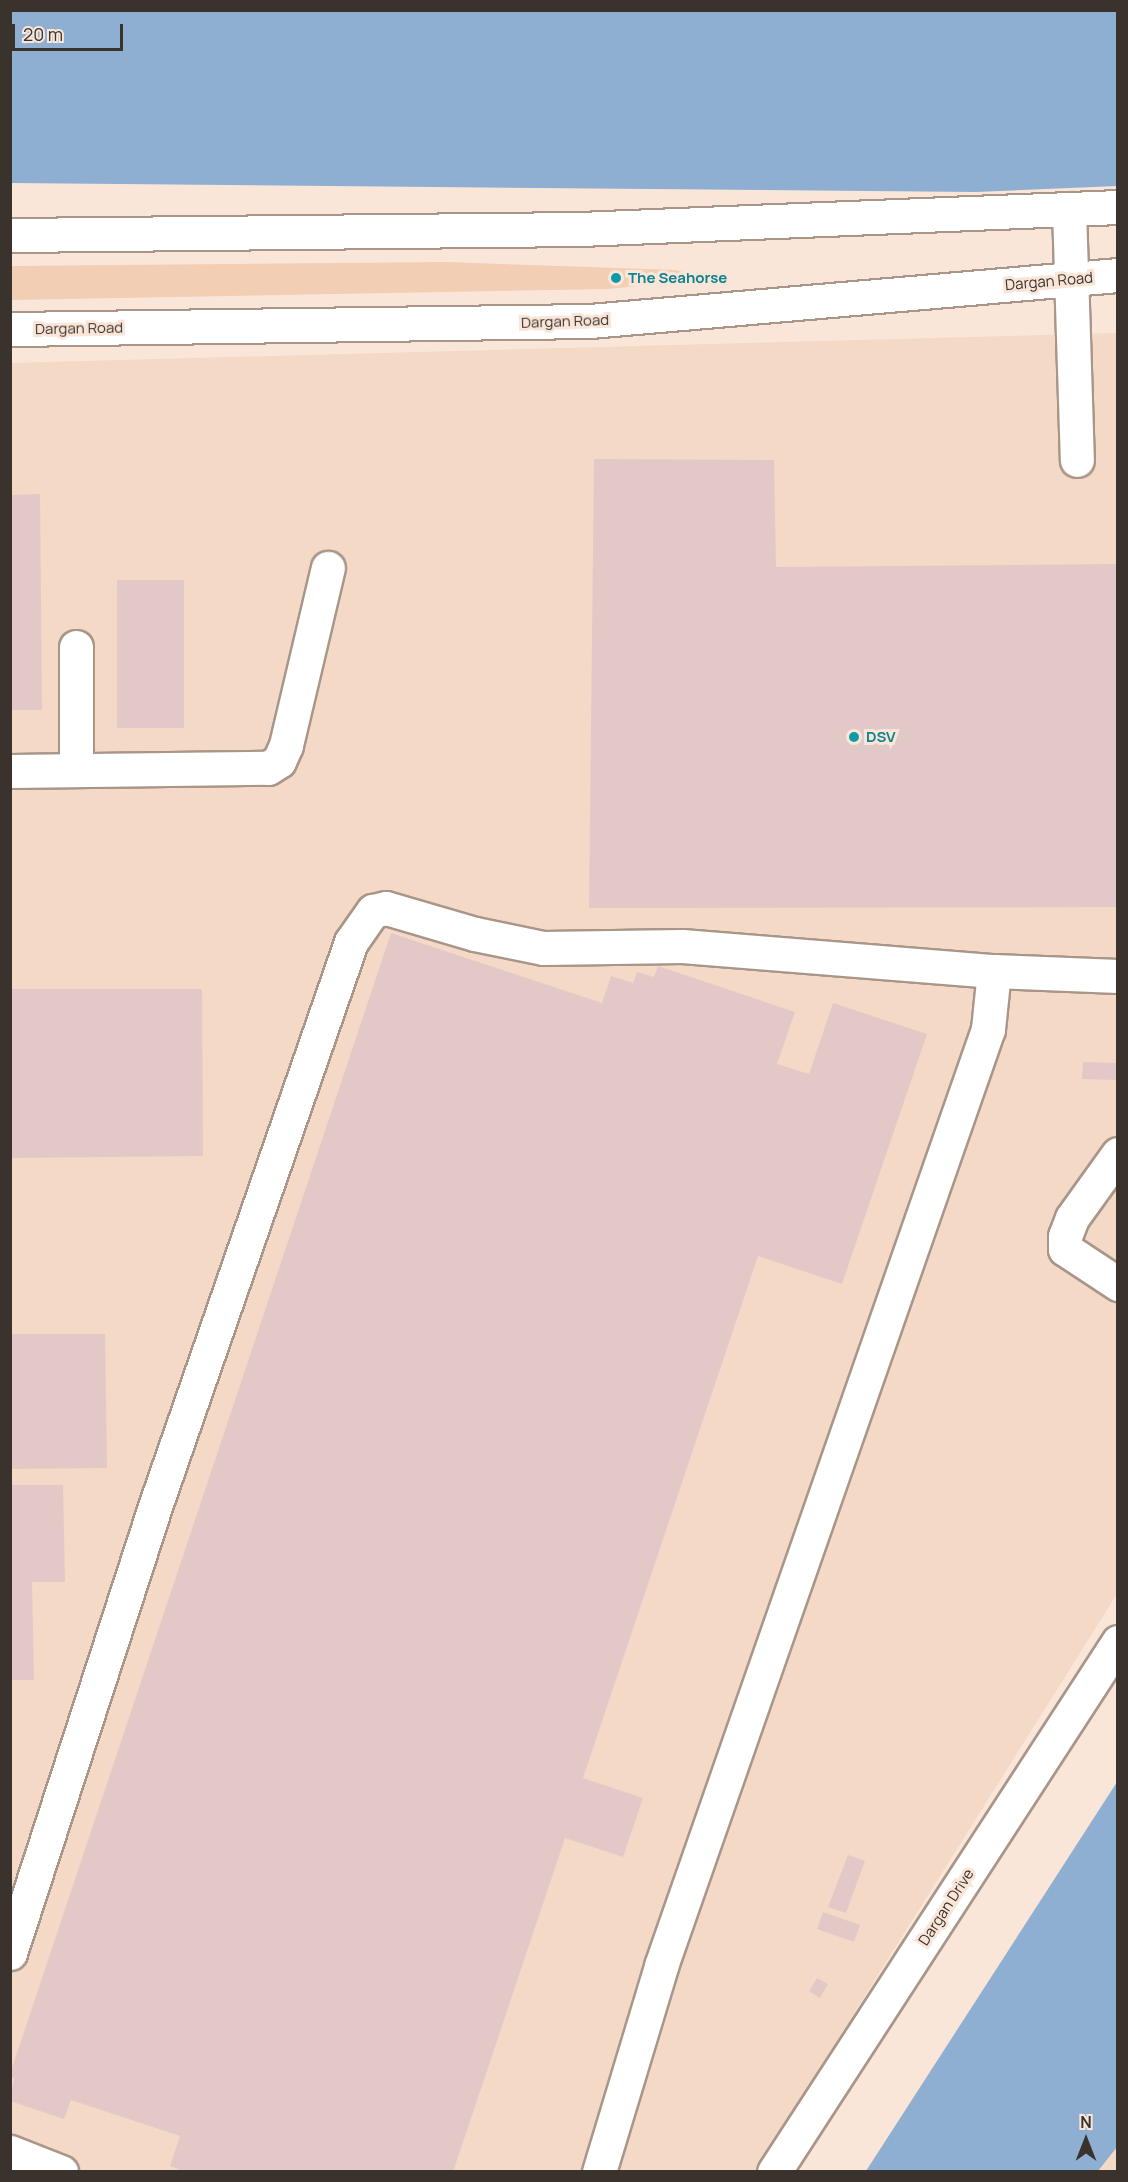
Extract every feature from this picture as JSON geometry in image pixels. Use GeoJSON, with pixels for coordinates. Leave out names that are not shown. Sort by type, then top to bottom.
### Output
{"type":"FeatureCollection","features":[{"type":"Feature","properties":{"kind":"street"},"geometry":{"type":"LineString","coordinates":[[10,235],[580,229],[1118,207]]}},
{"type":"Feature","properties":{"kind":"street"},"geometry":{"type":"LineString","coordinates":[[1069,209],[1077,460]]}},
{"type":"Feature","properties":{"kind":"street","name":"Dargan Road"},"geometry":{"type":"LineString","coordinates":[[10,329],[590,321],[1118,275]]}},
{"type":"Feature","properties":{"kind":"street"},"geometry":{"type":"LineString","coordinates":[[10,771],[257,770],[279,761],[286,745],[328,568]]}},
{"type":"Feature","properties":{"kind":"street"},"geometry":{"type":"LineString","coordinates":[[76,647],[76,771]]}},
{"type":"Feature","properties":{"kind":"street"},"geometry":{"type":"LineString","coordinates":[[10,1953],[159,1495],[351,942],[373,911],[386,908],[475,934],[543,948],[682,946],[994,971],[1118,976]]}},
{"type":"Feature","properties":{"kind":"street"},"geometry":{"type":"LineString","coordinates":[[599,2172],[661,1966],[988,1029],[994,971]]}},
{"type":"Feature","properties":{"kind":"street"},"geometry":{"type":"LineString","coordinates":[[1118,1154],[1072,1218],[1065,1236],[1065,1249],[1118,1284]]}},
{"type":"Feature","properties":{"kind":"street","name":"Dargan Drive"},"geometry":{"type":"LineString","coordinates":[[774,2172],[1118,1642]]}},
{"type":"Feature","properties":{"kind":"street"},"geometry":{"type":"LineString","coordinates":[[10,2152],[61,2172]]}},
{"type":"Feature","properties":{"kind":"shaded area"},"geometry":{"type":"Polygon","coordinates":[[[446,262],[676,270],[705,279],[608,289],[11,300],[11,266],[446,262]]]}},
{"type":"Feature","properties":{"kind":"shaded area"},"geometry":{"type":"Polygon","coordinates":[[[1117,333],[1117,1594],[755,2171],[11,2171],[10,363],[1117,333]]]}},
{"type":"Feature","properties":{"kind":"shaded area"},"geometry":{"type":"Polygon","coordinates":[[[1117,2147],[1117,2171],[1098,2171],[1117,2147]]]}},
{"type":"Feature","properties":{"kind":"water"},"geometry":{"type":"Polygon","coordinates":[[[11,10],[1117,11],[1117,186],[976,192],[11,183],[11,10]]]}},
{"type":"Feature","properties":{"kind":"water"},"geometry":{"type":"Polygon","coordinates":[[[1117,1782],[1117,2147],[1098,2171],[866,2171],[1117,1782]]]}},
{"type":"Feature","properties":{"kind":"building","name":"DSV"},"geometry":{"type":"Polygon","coordinates":[[[594,459],[774,460],[776,567],[1118,564],[1118,907],[589,908],[594,459]]]}},
{"type":"Feature","properties":{"kind":"building"},"geometry":{"type":"Polygon","coordinates":[[[40,494],[42,710],[10,710],[10,495],[40,494]]]}},
{"type":"Feature","properties":{"kind":"building"},"geometry":{"type":"Polygon","coordinates":[[[117,580],[184,580],[184,728],[117,728],[117,580]]]}},
{"type":"Feature","properties":{"kind":"building"},"geometry":{"type":"Polygon","coordinates":[[[391,933],[602,1003],[611,976],[633,983],[637,972],[654,977],[658,966],[795,1012],[777,1064],[809,1074],[833,1003],[927,1034],[842,1284],[758,1256],[583,1778],[643,1798],[623,1857],[565,1838],[453,2172],[186,2172],[170,2166],[180,2136],[71,2100],[64,2119],[10,2101],[14,2079],[10,2074],[391,933]]]}},
{"type":"Feature","properties":{"kind":"building"},"geometry":{"type":"Polygon","coordinates":[[[10,989],[202,989],[203,1156],[10,1158],[10,989]]]}},
{"type":"Feature","properties":{"kind":"building"},"geometry":{"type":"Polygon","coordinates":[[[1083,1062],[1118,1063],[1118,1080],[1082,1079],[1083,1062]]]}},
{"type":"Feature","properties":{"kind":"building"},"geometry":{"type":"Polygon","coordinates":[[[10,1334],[105,1334],[107,1468],[10,1469],[10,1334]]]}},
{"type":"Feature","properties":{"kind":"building"},"geometry":{"type":"Polygon","coordinates":[[[10,1485],[63,1485],[65,1582],[32,1582],[34,1680],[10,1680],[10,1485]]]}},
{"type":"Feature","properties":{"kind":"building"},"geometry":{"type":"Polygon","coordinates":[[[848,1855],[865,1861],[846,1913],[828,1907],[848,1855]]]}},
{"type":"Feature","properties":{"kind":"building"},"geometry":{"type":"Polygon","coordinates":[[[823,1912],[860,1925],[854,1942],[817,1929],[823,1912]]]}},
{"type":"Feature","properties":{"kind":"building"},"geometry":{"type":"Polygon","coordinates":[[[817,1978],[828,1984],[820,1998],[809,1991],[817,1978]]]}},
{"type":"Feature","properties":{"kind":"place","name":"The Seahorse"},"geometry":{"type":"Point","coordinates":[616,278]}},
{"type":"Feature","properties":{"kind":"place","name":"DSV"},"geometry":{"type":"Point","coordinates":[854,737]}}]}
